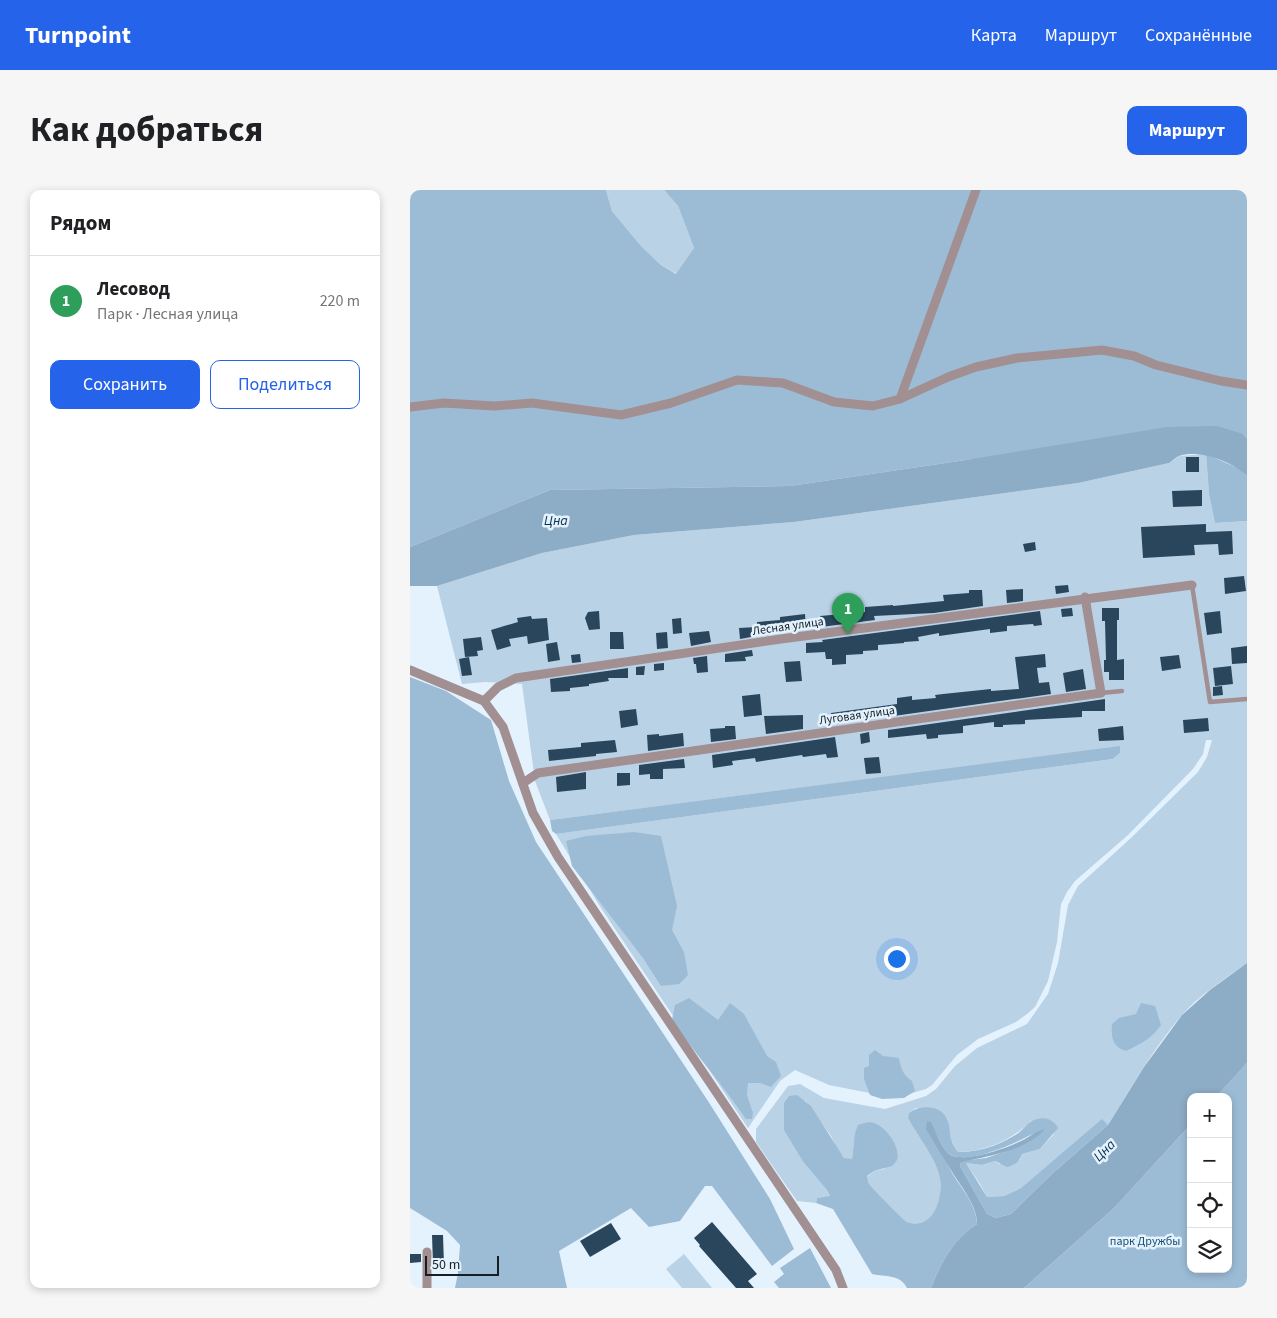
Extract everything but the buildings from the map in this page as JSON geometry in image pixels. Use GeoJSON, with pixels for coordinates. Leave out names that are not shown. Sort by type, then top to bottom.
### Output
{"type":"FeatureCollection","features":[{"type":"Feature","properties":{"kind":"street"},"geometry":{"type":"LineString","coordinates":[[900,399],[976,190]]}},
{"type":"Feature","properties":{"kind":"street"},"geometry":{"type":"LineString","coordinates":[[410,407],[444,403],[494,406],[532,403],[621,415],[671,403],[737,380],[783,383],[834,402],[873,406],[900,399],[948,377],[976,367],[1017,358],[1102,350],[1134,356],[1156,365],[1221,381],[1247,385]]}},
{"type":"Feature","properties":{"kind":"street","name":"Лесная улица"},"geometry":{"type":"LineString","coordinates":[[484,701],[498,687],[516,678],[781,639],[1192,585]]}},
{"type":"Feature","properties":{"kind":"street"},"geometry":{"type":"LineString","coordinates":[[1085,598],[1101,693]]}},
{"type":"Feature","properties":{"kind":"street"},"geometry":{"type":"LineString","coordinates":[[410,670],[484,701],[502,727],[532,813],[558,857],[836,1270],[844,1288]]}},
{"type":"Feature","properties":{"kind":"street","name":"Луговая улица"},"geometry":{"type":"LineString","coordinates":[[523,783],[538,773],[1101,693]]}},
{"type":"Feature","properties":{"kind":"street"},"geometry":{"type":"LineString","coordinates":[[427,1252],[427,1288]]}},
{"type":"Feature","properties":{"kind":"lane"},"geometry":{"type":"LineString","coordinates":[[1192,585],[1210,702],[1247,699]]}},
{"type":"Feature","properties":{"kind":"lane"},"geometry":{"type":"LineString","coordinates":[[1101,693],[1122,691]]}},
{"type":"Feature","properties":{"kind":"shaded area"},"geometry":{"type":"Polygon","coordinates":[[[606,190],[664,190],[678,206],[694,248],[677,274],[661,265],[641,246],[612,211],[606,190]]]}},
{"type":"Feature","properties":{"kind":"shaded area"},"geometry":{"type":"Polygon","coordinates":[[[1206,454],[1209,494],[1215,523],[1247,521],[1247,963],[1204,994],[1181,1016],[1152,1055],[1108,1125],[1102,1120],[1021,1188],[1004,1196],[987,1197],[966,1163],[982,1165],[995,1161],[999,1164],[1020,1160],[1022,1154],[1040,1149],[1054,1134],[1031,1121],[1015,1134],[998,1144],[978,1150],[958,1152],[949,1132],[947,1118],[916,1108],[909,1113],[908,1118],[935,1164],[941,1187],[938,1204],[930,1218],[916,1224],[907,1222],[871,1187],[867,1177],[874,1171],[884,1169],[897,1151],[889,1135],[854,1142],[852,1160],[844,1158],[805,1100],[804,1163],[826,1189],[830,1197],[817,1198],[816,1203],[797,1201],[756,1142],[756,1129],[788,1086],[800,1084],[824,1098],[885,1109],[926,1096],[936,1089],[955,1066],[977,1048],[1027,1024],[1048,994],[1058,963],[1068,905],[1078,886],[1131,838],[1198,772],[1207,757],[1212,740],[1206,740],[1203,754],[1193,769],[1128,835],[1075,881],[1067,892],[1061,904],[1057,942],[1048,981],[1035,1007],[1027,1014],[1016,1022],[978,1039],[957,1055],[932,1085],[926,1089],[895,1098],[829,1085],[795,1070],[780,1081],[748,1128],[601,908],[556,834],[1113,759],[1120,753],[1120,747],[550,820],[535,781],[522,684],[485,682],[462,684],[437,586],[542,553],[634,535],[794,522],[1078,483],[1169,463],[1179,456],[1206,454]]]}},
{"type":"Feature","properties":{"kind":"shaded area"},"geometry":{"type":"Polygon","coordinates":[[[684,1254],[712,1288],[682,1288],[666,1269],[684,1254]]]}},
{"type":"Feature","properties":{"kind":"green space"},"geometry":{"type":"Polygon","coordinates":[[[410,190],[606,190],[612,211],[641,246],[661,265],[676,274],[694,248],[678,206],[664,190],[1247,190],[1247,438],[1243,434],[966,460],[790,486],[550,490],[410,547],[410,190]]]}},
{"type":"Feature","properties":{"kind":"green space"},"geometry":{"type":"Polygon","coordinates":[[[1206,454],[1240,469],[1247,476],[1247,521],[1215,523],[1209,494],[1206,454]]]}},
{"type":"Feature","properties":{"kind":"green space"},"geometry":{"type":"Polygon","coordinates":[[[410,677],[446,691],[491,720],[509,781],[536,842],[708,1101],[770,1199],[794,1249],[772,1266],[712,1186],[705,1186],[680,1221],[649,1227],[631,1208],[559,1251],[567,1288],[455,1288],[460,1245],[447,1231],[410,1208],[410,677]]]}},
{"type":"Feature","properties":{"kind":"green space"},"geometry":{"type":"Polygon","coordinates":[[[1120,746],[1120,753],[1113,759],[556,834],[552,831],[550,820],[1120,746]]]}},
{"type":"Feature","properties":{"kind":"green space"},"geometry":{"type":"Polygon","coordinates":[[[634,832],[661,836],[677,906],[672,930],[684,952],[688,975],[679,984],[661,986],[643,958],[572,866],[566,841],[586,836],[634,832]]]}},
{"type":"Feature","properties":{"kind":"green space"},"geometry":{"type":"Polygon","coordinates":[[[689,998],[718,1020],[730,1003],[744,1014],[767,1056],[776,1062],[781,1076],[771,1087],[760,1083],[748,1083],[747,1095],[753,1113],[752,1119],[746,1119],[672,1020],[675,1005],[689,998]]]}},
{"type":"Feature","properties":{"kind":"green space"},"geometry":{"type":"Polygon","coordinates":[[[1141,1003],[1155,1006],[1161,1025],[1150,1037],[1126,1051],[1118,1047],[1113,1041],[1112,1024],[1119,1018],[1136,1014],[1141,1003]]]}},
{"type":"Feature","properties":{"kind":"green space"},"geometry":{"type":"Polygon","coordinates":[[[875,1050],[883,1056],[899,1058],[903,1071],[912,1081],[915,1091],[904,1098],[882,1099],[870,1095],[864,1079],[864,1068],[869,1066],[869,1055],[875,1050]]]}},
{"type":"Feature","properties":{"kind":"green space","name":"парк Дружбы"},"geometry":{"type":"Polygon","coordinates":[[[1247,1063],[1247,1288],[1024,1288],[1114,1208],[1187,1128],[1187,1273],[1232,1273],[1232,1093],[1220,1093],[1247,1063]]]}},
{"type":"Feature","properties":{"kind":"green space"},"geometry":{"type":"Polygon","coordinates":[[[797,1095],[811,1106],[844,1158],[852,1159],[855,1133],[858,1125],[872,1122],[888,1133],[897,1149],[897,1160],[892,1166],[874,1171],[867,1176],[869,1183],[904,1220],[916,1224],[924,1222],[930,1217],[938,1203],[941,1187],[935,1164],[908,1118],[909,1113],[914,1110],[930,1107],[944,1114],[947,1119],[952,1142],[958,1152],[967,1152],[996,1145],[1017,1134],[1036,1119],[1047,1119],[1056,1125],[1058,1128],[1040,1149],[1022,1154],[1018,1162],[1012,1165],[1007,1167],[995,1161],[982,1165],[966,1163],[987,1197],[1004,1196],[1021,1188],[1102,1119],[1108,1125],[1052,1174],[1011,1214],[996,1218],[987,1214],[960,1166],[961,1161],[986,1158],[1007,1151],[1038,1131],[995,1150],[970,1157],[959,1157],[948,1153],[931,1123],[952,1173],[971,1203],[977,1224],[961,1237],[949,1252],[931,1288],[907,1288],[897,1278],[872,1274],[833,1209],[816,1203],[817,1198],[830,1196],[804,1163],[784,1130],[784,1103],[789,1096],[797,1095]]]}},
{"type":"Feature","properties":{"kind":"green space"},"geometry":{"type":"Polygon","coordinates":[[[810,1248],[831,1288],[779,1288],[774,1282],[784,1274],[780,1268],[810,1248]]]}},
{"type":"Feature","properties":{"kind":"water","name":"Цна"},"geometry":{"type":"Polygon","coordinates":[[[1217,426],[1243,434],[1247,438],[1247,476],[1233,466],[1215,458],[1187,454],[1169,463],[1078,483],[794,522],[634,535],[542,553],[437,586],[410,586],[410,547],[550,490],[790,486],[966,460],[1167,427],[1217,426]]]}},
{"type":"Feature","properties":{"kind":"water","name":"Цна"},"geometry":{"type":"Polygon","coordinates":[[[1247,963],[1247,1063],[1220,1093],[1187,1093],[1187,1128],[1114,1208],[1024,1288],[931,1288],[949,1252],[961,1237],[977,1224],[974,1210],[968,1197],[926,1129],[927,1121],[931,1122],[945,1150],[954,1156],[962,1157],[984,1154],[1005,1148],[1045,1129],[1028,1143],[1017,1148],[961,1162],[960,1166],[987,1214],[996,1218],[1011,1214],[1052,1174],[1108,1125],[1144,1067],[1182,1015],[1210,990],[1247,963]]]}},
{"type":"Feature","properties":{"kind":"place","name":"Лесовод"},"geometry":{"type":"Point","coordinates":[848,634]}}]}
